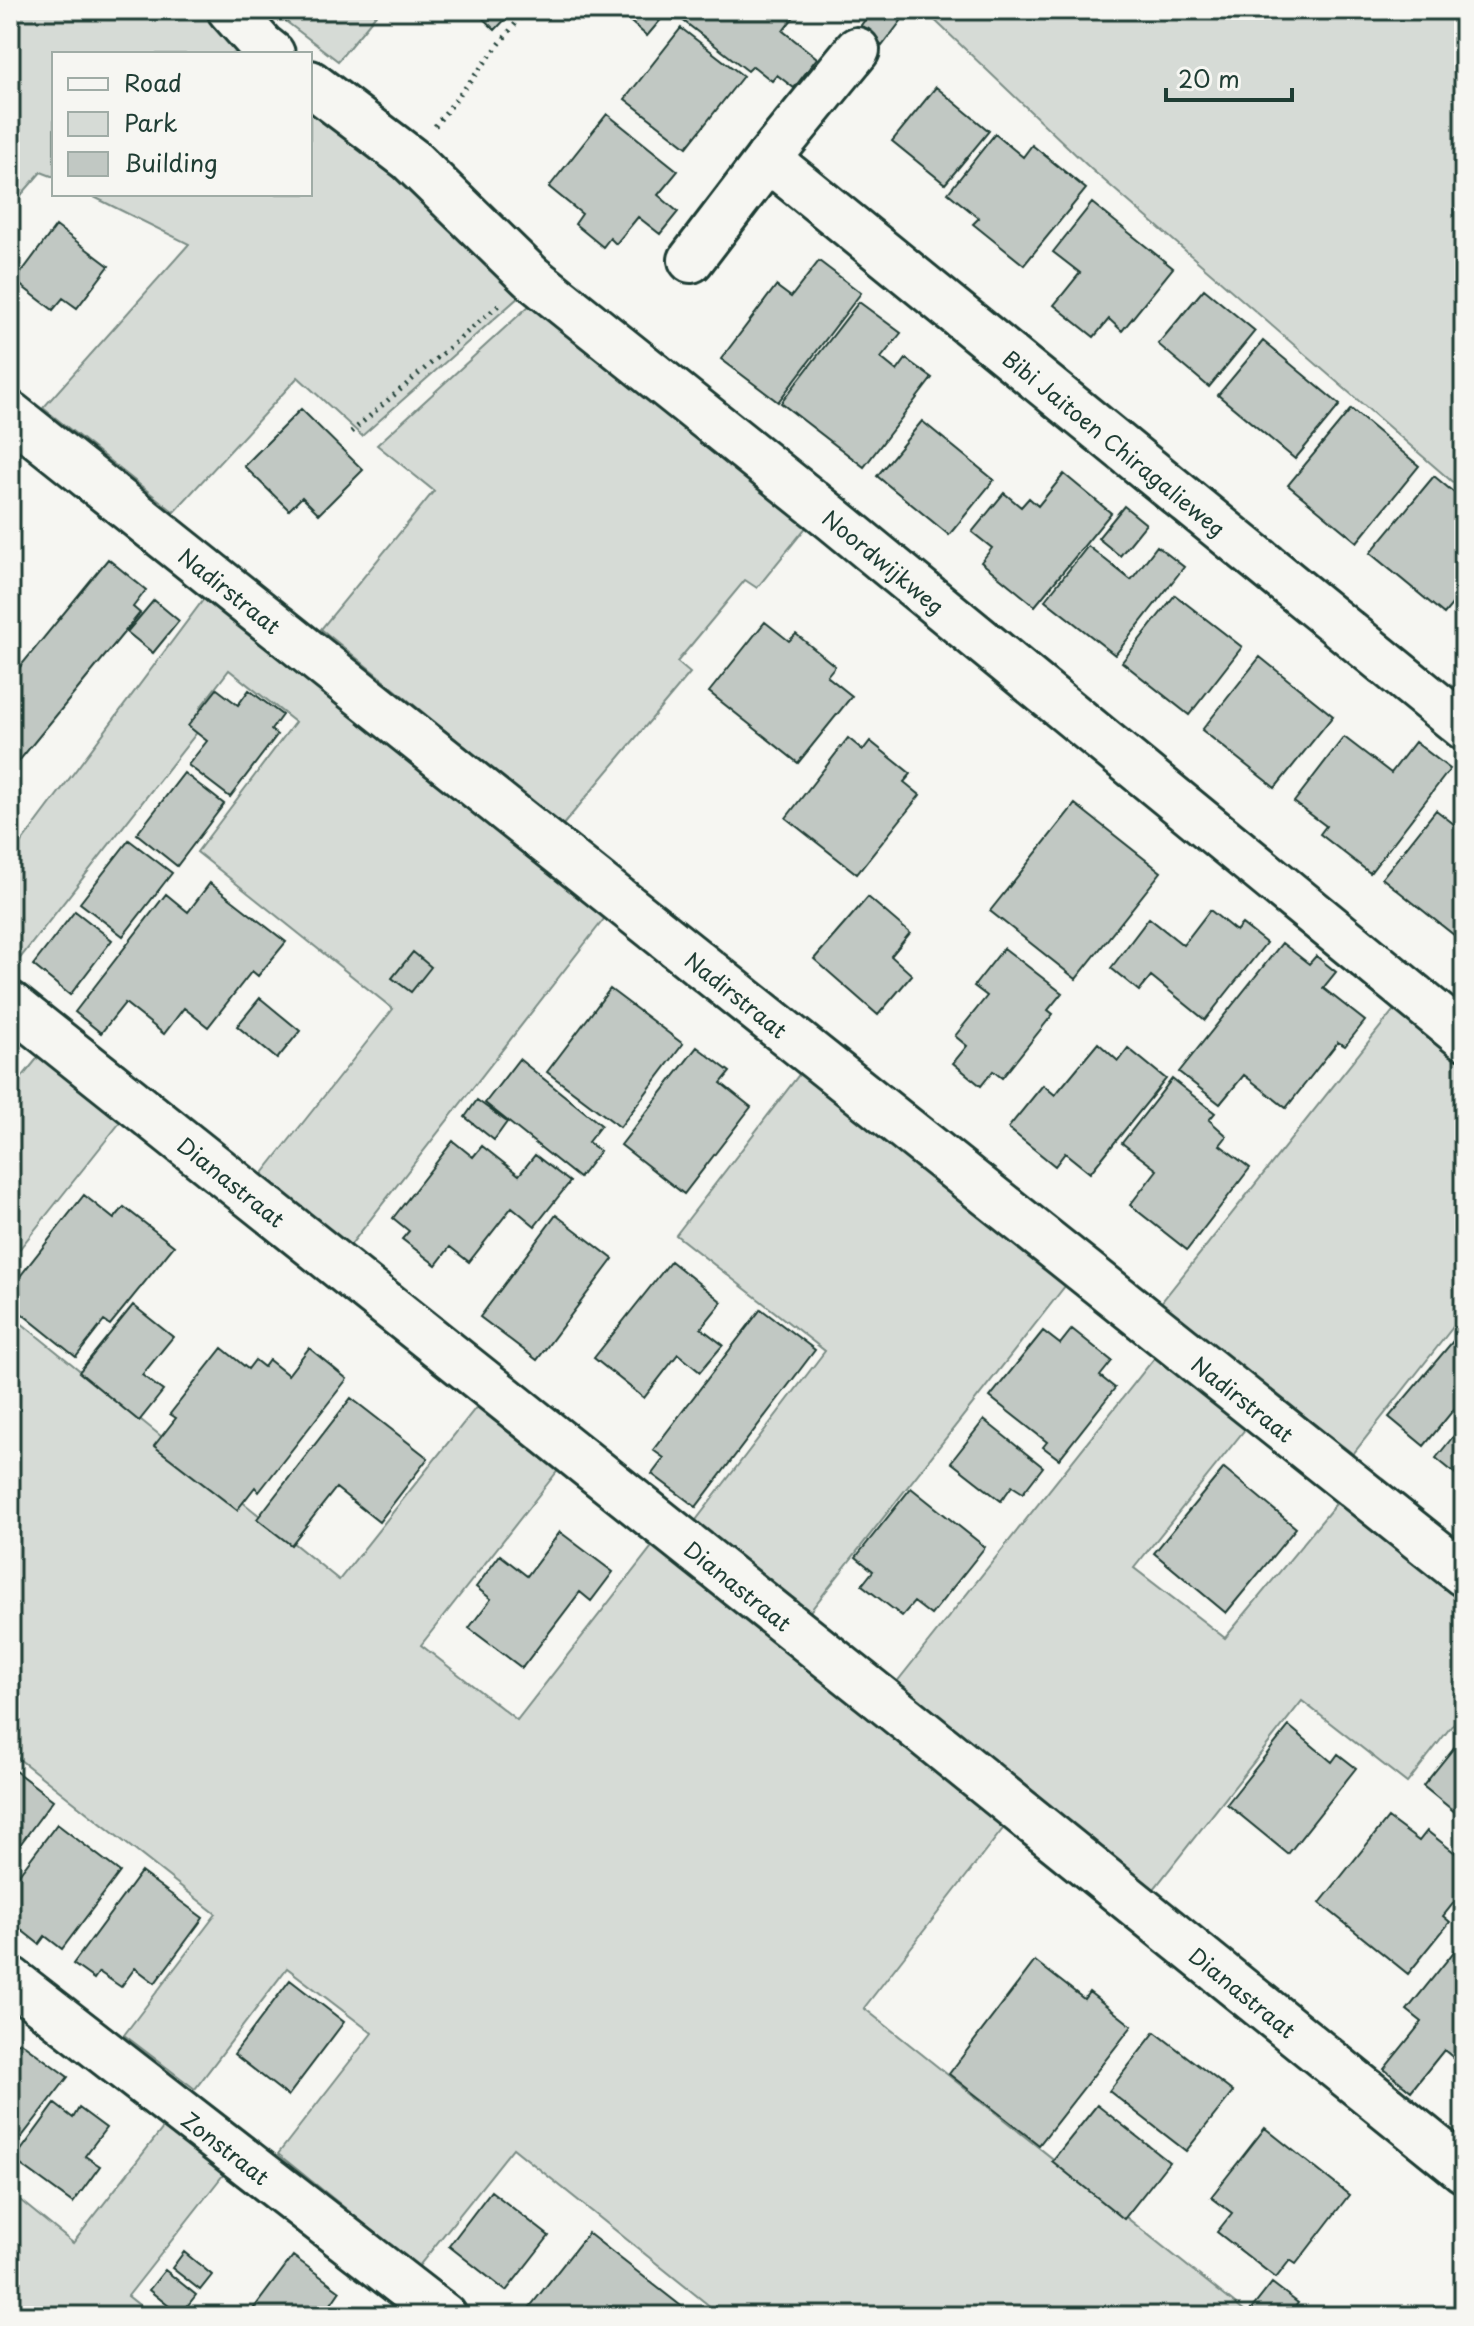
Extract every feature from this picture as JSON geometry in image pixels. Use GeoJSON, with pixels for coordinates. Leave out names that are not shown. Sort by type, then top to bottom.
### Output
{"type":"FeatureCollection","features":[{"type":"Feature","properties":{"kind":"street"},"geometry":{"type":"LineString","coordinates":[[230,10],[270,52]]}},
{"type":"Feature","properties":{"kind":"street"},"geometry":{"type":"LineString","coordinates":[[691,260],[857,50]]}},
{"type":"Feature","properties":{"kind":"street","name":"Noordwijkweg"},"geometry":{"type":"LineString","coordinates":[[312,85],[410,159],[531,277],[832,518],[1464,1037]]}},
{"type":"Feature","properties":{"kind":"street","name":"Bibi Jaitoen Chiragalieweg"},"geometry":{"type":"LineString","coordinates":[[768,159],[1464,727]]}},
{"type":"Feature","properties":{"kind":"street","name":"Nadirstraat"},"geometry":{"type":"LineString","coordinates":[[10,414],[1464,1574]]}},
{"type":"Feature","properties":{"kind":"street","name":"Dianastraat"},"geometry":{"type":"LineString","coordinates":[[10,1004],[879,1697],[1464,2170]]}},
{"type":"Feature","properties":{"kind":"street","name":"Zonstraat"},"geometry":{"type":"LineString","coordinates":[[10,1979],[444,2316]]}},
{"type":"Feature","properties":{"kind":"path"},"geometry":{"type":"LineString","coordinates":[[410,159],[523,14]]}},
{"type":"Feature","properties":{"kind":"path"},"geometry":{"type":"LineString","coordinates":[[351,432],[531,277]]}},
{"type":"Feature","properties":{"kind":"green space"},"geometry":{"type":"Polygon","coordinates":[[[10,10],[241,10],[276,52],[52,52],[52,176],[41,172],[10,208],[10,10]]]}},
{"type":"Feature","properties":{"kind":"green space"},"geometry":{"type":"Polygon","coordinates":[[[271,10],[380,10],[338,61],[271,10]]]}},
{"type":"Feature","properties":{"kind":"green space"},"geometry":{"type":"Polygon","coordinates":[[[924,10],[1464,10],[1464,492],[1091,169],[924,10]]]}},
{"type":"Feature","properties":{"kind":"green space"},"geometry":{"type":"Polygon","coordinates":[[[312,82],[547,272],[362,436],[298,377],[174,512],[43,408],[189,244],[92,196],[312,196],[312,82]]]}},
{"type":"Feature","properties":{"kind":"green space"},"geometry":{"type":"Polygon","coordinates":[[[555,282],[821,509],[757,588],[745,580],[677,662],[690,673],[562,826],[321,629],[434,491],[377,445],[555,282]]]}},
{"type":"Feature","properties":{"kind":"green space"},"geometry":{"type":"Polygon","coordinates":[[[218,580],[618,901],[345,1252],[256,1182],[393,1009],[197,852],[295,722],[229,670],[200,708],[209,717],[10,971],[10,858],[218,580]]]}},
{"type":"Feature","properties":{"kind":"green space"},"geometry":{"type":"Polygon","coordinates":[[[1412,987],[1464,1028],[1464,1313],[1353,1454],[1160,1304],[1412,987]]]}},
{"type":"Feature","properties":{"kind":"green space"},"geometry":{"type":"Polygon","coordinates":[[[44,1050],[126,1115],[10,1261],[10,1092],[44,1050]]]}},
{"type":"Feature","properties":{"kind":"green space"},"geometry":{"type":"Polygon","coordinates":[[[808,1063],[1076,1272],[804,1619],[690,1528],[825,1351],[676,1235],[808,1063]]]}},
{"type":"Feature","properties":{"kind":"green space"},"geometry":{"type":"Polygon","coordinates":[[[10,1314],[339,1580],[482,1400],[563,1464],[421,1645],[517,1720],[658,1539],[1009,1821],[864,2008],[1250,2316],[722,2316],[513,2148],[418,2267],[278,2154],[372,2033],[287,1968],[195,2089],[124,2035],[216,1914],[10,1752],[10,1314]]]}},
{"type":"Feature","properties":{"kind":"green space"},"geometry":{"type":"Polygon","coordinates":[[[1168,1341],[1258,1413],[1134,1568],[1225,1638],[1349,1488],[1464,1581],[1464,1710],[1407,1783],[1302,1701],[1150,1894],[892,1688],[1168,1341]]]}},
{"type":"Feature","properties":{"kind":"green space"},"geometry":{"type":"Polygon","coordinates":[[[174,2114],[234,2161],[128,2296],[153,2316],[10,2316],[10,2192],[73,2243],[174,2114]]]}},
{"type":"Feature","properties":{"kind":"building"},"geometry":{"type":"Polygon","coordinates":[[[474,10],[514,10],[495,30],[474,10]]]}},
{"type":"Feature","properties":{"kind":"building"},"geometry":{"type":"Polygon","coordinates":[[[617,10],[669,10],[647,36],[617,10]]]}},
{"type":"Feature","properties":{"kind":"building"},"geometry":{"type":"Polygon","coordinates":[[[687,10],[799,10],[783,31],[817,58],[794,88],[777,75],[772,81],[753,66],[748,71],[681,19],[687,10]]]}},
{"type":"Feature","properties":{"kind":"building"},"geometry":{"type":"Polygon","coordinates":[[[872,10],[887,10],[901,21],[882,46],[859,28],[872,10]]]}},
{"type":"Feature","properties":{"kind":"building"},"geometry":{"type":"Polygon","coordinates":[[[681,28],[743,76],[687,147],[625,99],[681,28]]]}},
{"type":"Feature","properties":{"kind":"building"},"geometry":{"type":"Polygon","coordinates":[[[936,87],[989,131],[945,184],[892,141],[936,87]]]}},
{"type":"Feature","properties":{"kind":"building"},"geometry":{"type":"Polygon","coordinates":[[[607,114],[678,171],[658,195],[678,212],[660,234],[638,217],[616,244],[610,238],[603,247],[575,224],[582,214],[549,187],[607,114]]]}},
{"type":"Feature","properties":{"kind":"building"},"geometry":{"type":"Polygon","coordinates":[[[995,134],[1023,157],[1032,145],[1086,189],[1024,265],[973,224],[979,218],[948,193],[995,134]]]}},
{"type":"Feature","properties":{"kind":"building"},"geometry":{"type":"Polygon","coordinates":[[[1092,203],[1173,268],[1122,331],[1109,319],[1094,337],[1054,305],[1080,273],[1053,252],[1092,203]]]}},
{"type":"Feature","properties":{"kind":"building"},"geometry":{"type":"Polygon","coordinates":[[[56,226],[109,266],[77,308],[63,298],[53,310],[15,281],[56,226]]]}},
{"type":"Feature","properties":{"kind":"building"},"geometry":{"type":"Polygon","coordinates":[[[819,261],[861,293],[778,402],[721,359],[776,286],[791,297],[819,261]]]}},
{"type":"Feature","properties":{"kind":"building"},"geometry":{"type":"Polygon","coordinates":[[[1204,289],[1255,331],[1209,387],[1158,344],[1204,289]]]}},
{"type":"Feature","properties":{"kind":"building"},"geometry":{"type":"Polygon","coordinates":[[[859,302],[901,333],[881,358],[897,371],[906,359],[932,378],[864,467],[781,403],[859,302]]]}},
{"type":"Feature","properties":{"kind":"building"},"geometry":{"type":"Polygon","coordinates":[[[1263,341],[1340,405],[1295,459],[1218,395],[1263,341]]]}},
{"type":"Feature","properties":{"kind":"building"},"geometry":{"type":"Polygon","coordinates":[[[301,409],[363,470],[319,514],[302,497],[289,510],[244,466],[301,409]]]}},
{"type":"Feature","properties":{"kind":"building"},"geometry":{"type":"Polygon","coordinates":[[[1351,409],[1419,466],[1357,542],[1288,485],[1351,409]]]}},
{"type":"Feature","properties":{"kind":"building"},"geometry":{"type":"Polygon","coordinates":[[[922,421],[994,480],[949,535],[877,476],[922,421]]]}},
{"type":"Feature","properties":{"kind":"building"},"geometry":{"type":"Polygon","coordinates":[[[1064,474],[1111,513],[1035,606],[981,562],[992,548],[972,532],[1004,493],[1021,507],[1029,498],[1038,506],[1064,474]]]}},
{"type":"Feature","properties":{"kind":"building"},"geometry":{"type":"Polygon","coordinates":[[[1434,476],[1464,501],[1464,590],[1444,614],[1370,553],[1434,476]]]}},
{"type":"Feature","properties":{"kind":"building"},"geometry":{"type":"Polygon","coordinates":[[[1124,506],[1146,524],[1120,556],[1098,538],[1124,506]]]}},
{"type":"Feature","properties":{"kind":"building"},"geometry":{"type":"Polygon","coordinates":[[[1088,546],[1131,580],[1157,546],[1184,567],[1115,655],[1045,600],[1088,546]]]}},
{"type":"Feature","properties":{"kind":"building"},"geometry":{"type":"Polygon","coordinates":[[[108,559],[146,590],[133,607],[140,613],[10,772],[10,679],[108,559]]]}},
{"type":"Feature","properties":{"kind":"building"},"geometry":{"type":"Polygon","coordinates":[[[1175,595],[1242,647],[1189,715],[1122,662],[1175,595]]]}},
{"type":"Feature","properties":{"kind":"building"},"geometry":{"type":"Polygon","coordinates":[[[154,600],[179,621],[153,653],[127,632],[154,600]]]}},
{"type":"Feature","properties":{"kind":"building"},"geometry":{"type":"Polygon","coordinates":[[[765,622],[789,641],[796,634],[835,666],[827,676],[852,696],[798,763],[709,692],[765,622]]]}},
{"type":"Feature","properties":{"kind":"building"},"geometry":{"type":"Polygon","coordinates":[[[1260,657],[1333,716],[1275,788],[1202,730],[1260,657]]]}},
{"type":"Feature","properties":{"kind":"building"},"geometry":{"type":"Polygon","coordinates":[[[217,689],[238,705],[249,690],[282,715],[271,730],[277,735],[230,797],[188,765],[207,741],[188,726],[217,689]]]}},
{"type":"Feature","properties":{"kind":"building"},"geometry":{"type":"Polygon","coordinates":[[[1344,737],[1391,773],[1415,742],[1450,769],[1370,873],[1320,834],[1326,826],[1294,802],[1344,737]]]}},
{"type":"Feature","properties":{"kind":"building"},"geometry":{"type":"Polygon","coordinates":[[[848,738],[863,750],[870,741],[911,774],[904,782],[920,795],[857,874],[786,818],[848,738]]]}},
{"type":"Feature","properties":{"kind":"building"},"geometry":{"type":"Polygon","coordinates":[[[184,773],[224,804],[177,866],[137,834],[184,773]]]}},
{"type":"Feature","properties":{"kind":"building"},"geometry":{"type":"Polygon","coordinates":[[[1075,804],[1161,872],[1076,979],[990,911],[1075,804]]]}},
{"type":"Feature","properties":{"kind":"building"},"geometry":{"type":"Polygon","coordinates":[[[1436,810],[1464,832],[1464,923],[1454,935],[1382,878],[1436,810]]]}},
{"type":"Feature","properties":{"kind":"building"},"geometry":{"type":"Polygon","coordinates":[[[129,840],[172,873],[123,936],[80,903],[129,840]]]}},
{"type":"Feature","properties":{"kind":"building"},"geometry":{"type":"Polygon","coordinates":[[[210,883],[286,942],[258,976],[252,971],[208,1027],[184,1008],[164,1034],[125,1003],[101,1033],[75,1012],[166,894],[188,912],[210,883]]]}},
{"type":"Feature","properties":{"kind":"building"},"geometry":{"type":"Polygon","coordinates":[[[868,897],[910,933],[891,956],[912,975],[878,1015],[814,959],[868,897]]]}},
{"type":"Feature","properties":{"kind":"building"},"geometry":{"type":"Polygon","coordinates":[[[1210,910],[1236,931],[1242,924],[1266,943],[1205,1020],[1151,976],[1139,991],[1111,968],[1149,918],[1183,945],[1210,910]]]}},
{"type":"Feature","properties":{"kind":"building"},"geometry":{"type":"Polygon","coordinates":[[[75,911],[112,940],[70,995],[33,965],[75,911]]]}},
{"type":"Feature","properties":{"kind":"building"},"geometry":{"type":"Polygon","coordinates":[[[1282,943],[1309,964],[1316,956],[1336,972],[1323,988],[1365,1021],[1345,1046],[1338,1042],[1286,1108],[1244,1075],[1220,1104],[1179,1072],[1282,943]]]}},
{"type":"Feature","properties":{"kind":"building"},"geometry":{"type":"Polygon","coordinates":[[[1004,948],[1062,993],[1048,1010],[1053,1014],[1002,1078],[993,1071],[981,1086],[953,1063],[967,1046],[955,1036],[987,996],[974,986],[1004,948]]]}},
{"type":"Feature","properties":{"kind":"building"},"geometry":{"type":"Polygon","coordinates":[[[413,952],[431,967],[411,992],[392,978],[413,952]]]}},
{"type":"Feature","properties":{"kind":"building"},"geometry":{"type":"Polygon","coordinates":[[[610,989],[683,1044],[620,1127],[547,1072],[610,989]]]}},
{"type":"Feature","properties":{"kind":"building"},"geometry":{"type":"Polygon","coordinates":[[[260,998],[300,1031],[277,1059],[237,1026],[260,998]]]}},
{"type":"Feature","properties":{"kind":"building"},"geometry":{"type":"Polygon","coordinates":[[[1098,1043],[1118,1061],[1128,1048],[1166,1079],[1090,1173],[1065,1153],[1055,1166],[1008,1128],[1043,1085],[1055,1095],[1098,1043]]]}},
{"type":"Feature","properties":{"kind":"building"},"geometry":{"type":"Polygon","coordinates":[[[697,1047],[730,1072],[721,1083],[751,1107],[684,1194],[621,1145],[697,1047]]]}},
{"type":"Feature","properties":{"kind":"building"},"geometry":{"type":"Polygon","coordinates":[[[519,1059],[601,1125],[588,1142],[600,1151],[579,1178],[485,1103],[519,1059]]]}},
{"type":"Feature","properties":{"kind":"building"},"geometry":{"type":"Polygon","coordinates":[[[1172,1079],[1215,1113],[1209,1120],[1227,1136],[1220,1145],[1250,1168],[1187,1250],[1130,1205],[1157,1170],[1122,1143],[1172,1079]]]}},
{"type":"Feature","properties":{"kind":"building"},"geometry":{"type":"Polygon","coordinates":[[[477,1100],[507,1122],[494,1140],[465,1117],[477,1100]]]}},
{"type":"Feature","properties":{"kind":"building"},"geometry":{"type":"Polygon","coordinates":[[[453,1141],[473,1157],[482,1146],[519,1175],[535,1155],[570,1182],[535,1226],[512,1207],[469,1262],[450,1247],[436,1265],[402,1239],[409,1231],[393,1218],[453,1141]]]}},
{"type":"Feature","properties":{"kind":"building"},"geometry":{"type":"Polygon","coordinates":[[[84,1195],[114,1219],[124,1207],[174,1246],[110,1325],[104,1321],[76,1357],[10,1304],[10,1289],[84,1195]]]}},
{"type":"Feature","properties":{"kind":"building"},"geometry":{"type":"Polygon","coordinates":[[[556,1215],[613,1259],[537,1360],[480,1317],[556,1215]]]}},
{"type":"Feature","properties":{"kind":"building"},"geometry":{"type":"Polygon","coordinates":[[[671,1261],[722,1302],[701,1328],[723,1345],[700,1372],[678,1354],[644,1398],[594,1358],[671,1261]]]}},
{"type":"Feature","properties":{"kind":"building"},"geometry":{"type":"Polygon","coordinates":[[[133,1305],[173,1337],[142,1375],[163,1391],[139,1421],[79,1372],[133,1305]]]}},
{"type":"Feature","properties":{"kind":"building"},"geometry":{"type":"Polygon","coordinates":[[[761,1309],[815,1350],[696,1507],[652,1474],[664,1458],[653,1450],[761,1309]]]}},
{"type":"Feature","properties":{"kind":"building"},"geometry":{"type":"Polygon","coordinates":[[[1464,1328],[1464,1397],[1424,1446],[1389,1417],[1464,1328]]]}},
{"type":"Feature","properties":{"kind":"building"},"geometry":{"type":"Polygon","coordinates":[[[1072,1329],[1112,1361],[1100,1376],[1115,1388],[1059,1459],[1043,1447],[1047,1442],[990,1397],[1043,1331],[1060,1344],[1072,1329]]]}},
{"type":"Feature","properties":{"kind":"building"},"geometry":{"type":"Polygon","coordinates":[[[222,1348],[248,1369],[255,1360],[264,1367],[269,1360],[288,1375],[309,1348],[347,1379],[259,1492],[255,1487],[237,1510],[154,1446],[176,1418],[170,1414],[222,1348]]]}},
{"type":"Feature","properties":{"kind":"building"},"geometry":{"type":"Polygon","coordinates":[[[351,1398],[428,1458],[379,1522],[336,1488],[291,1545],[257,1519],[351,1398]]]}},
{"type":"Feature","properties":{"kind":"building"},"geometry":{"type":"Polygon","coordinates":[[[984,1420],[1043,1467],[1023,1493],[1012,1486],[1001,1501],[951,1462],[984,1420]]]}},
{"type":"Feature","properties":{"kind":"building"},"geometry":{"type":"Polygon","coordinates":[[[1464,1423],[1464,1481],[1436,1458],[1464,1423]]]}},
{"type":"Feature","properties":{"kind":"building"},"geometry":{"type":"Polygon","coordinates":[[[1224,1468],[1296,1528],[1226,1613],[1154,1553],[1224,1468]]]}},
{"type":"Feature","properties":{"kind":"building"},"geometry":{"type":"Polygon","coordinates":[[[911,1488],[985,1547],[931,1615],[914,1602],[902,1616],[862,1585],[873,1571],[856,1557],[911,1488]]]}},
{"type":"Feature","properties":{"kind":"building"},"geometry":{"type":"Polygon","coordinates":[[[560,1532],[613,1572],[591,1601],[580,1592],[522,1668],[469,1628],[491,1599],[476,1587],[500,1555],[527,1576],[560,1532]]]}},
{"type":"Feature","properties":{"kind":"building"},"geometry":{"type":"Polygon","coordinates":[[[1289,1726],[1332,1762],[1338,1754],[1356,1768],[1288,1854],[1227,1804],[1289,1726]]]}},
{"type":"Feature","properties":{"kind":"building"},"geometry":{"type":"Polygon","coordinates":[[[1464,1735],[1464,1813],[1461,1817],[1423,1786],[1464,1735]]]}},
{"type":"Feature","properties":{"kind":"building"},"geometry":{"type":"Polygon","coordinates":[[[10,1767],[53,1800],[10,1858],[10,1767]]]}},
{"type":"Feature","properties":{"kind":"building"},"geometry":{"type":"Polygon","coordinates":[[[1388,1818],[1419,1841],[1427,1831],[1464,1860],[1464,1890],[1443,1916],[1450,1922],[1408,1974],[1320,1903],[1388,1818]]]}},
{"type":"Feature","properties":{"kind":"building"},"geometry":{"type":"Polygon","coordinates":[[[57,1824],[120,1872],[62,1949],[45,1936],[39,1944],[10,1921],[10,1886],[57,1824]]]}},
{"type":"Feature","properties":{"kind":"building"},"geometry":{"type":"Polygon","coordinates":[[[141,1872],[203,1918],[155,1983],[135,1968],[121,1987],[99,1972],[94,1979],[73,1964],[141,1872]]]}},
{"type":"Feature","properties":{"kind":"building"},"geometry":{"type":"Polygon","coordinates":[[[1464,1939],[1464,2048],[1455,2059],[1444,2050],[1411,2091],[1384,2069],[1422,2022],[1407,2010],[1464,1939]]]}},
{"type":"Feature","properties":{"kind":"building"},"geometry":{"type":"Polygon","coordinates":[[[1035,1961],[1084,1999],[1089,1992],[1132,2026],[1039,2145],[949,2074],[1035,1961]]]}},
{"type":"Feature","properties":{"kind":"building"},"geometry":{"type":"Polygon","coordinates":[[[290,1980],[344,2022],[288,2096],[234,2054],[290,1980]]]}},
{"type":"Feature","properties":{"kind":"building"},"geometry":{"type":"Polygon","coordinates":[[[1155,2032],[1233,2092],[1186,2151],[1109,2091],[1155,2032]]]}},
{"type":"Feature","properties":{"kind":"building"},"geometry":{"type":"Polygon","coordinates":[[[19,2041],[68,2077],[10,2152],[10,2053],[19,2041]]]}},
{"type":"Feature","properties":{"kind":"building"},"geometry":{"type":"Polygon","coordinates":[[[55,2104],[73,2118],[79,2108],[106,2128],[85,2156],[100,2166],[73,2203],[14,2160],[55,2104]]]}},
{"type":"Feature","properties":{"kind":"building"},"geometry":{"type":"Polygon","coordinates":[[[1097,2105],[1169,2162],[1124,2219],[1052,2161],[1097,2105]]]}},
{"type":"Feature","properties":{"kind":"building"},"geometry":{"type":"Polygon","coordinates":[[[1265,2128],[1349,2195],[1296,2264],[1290,2260],[1276,2278],[1217,2232],[1232,2213],[1211,2197],[1265,2128]]]}},
{"type":"Feature","properties":{"kind":"building"},"geometry":{"type":"Polygon","coordinates":[[[491,2191],[549,2236],[506,2291],[449,2246],[491,2191]]]}},
{"type":"Feature","properties":{"kind":"building"},"geometry":{"type":"Polygon","coordinates":[[[588,2233],[690,2313],[688,2316],[539,2316],[529,2308],[588,2233]]]}},
{"type":"Feature","properties":{"kind":"building"},"geometry":{"type":"Polygon","coordinates":[[[184,2252],[212,2275],[200,2290],[172,2268],[184,2252]]]}},
{"type":"Feature","properties":{"kind":"building"},"geometry":{"type":"Polygon","coordinates":[[[293,2256],[340,2291],[327,2310],[335,2316],[248,2316],[293,2256]]]}},
{"type":"Feature","properties":{"kind":"building"},"geometry":{"type":"Polygon","coordinates":[[[165,2270],[196,2295],[180,2315],[149,2290],[165,2270]]]}},
{"type":"Feature","properties":{"kind":"building"},"geometry":{"type":"Polygon","coordinates":[[[1272,2283],[1298,2303],[1288,2316],[1246,2316],[1272,2283]]]}},
{"type":"Feature","properties":{"kind":"building"},"geometry":{"type":"Polygon","coordinates":[[[1462,2298],[1464,2316],[1447,2316],[1462,2298]]]}}]}
